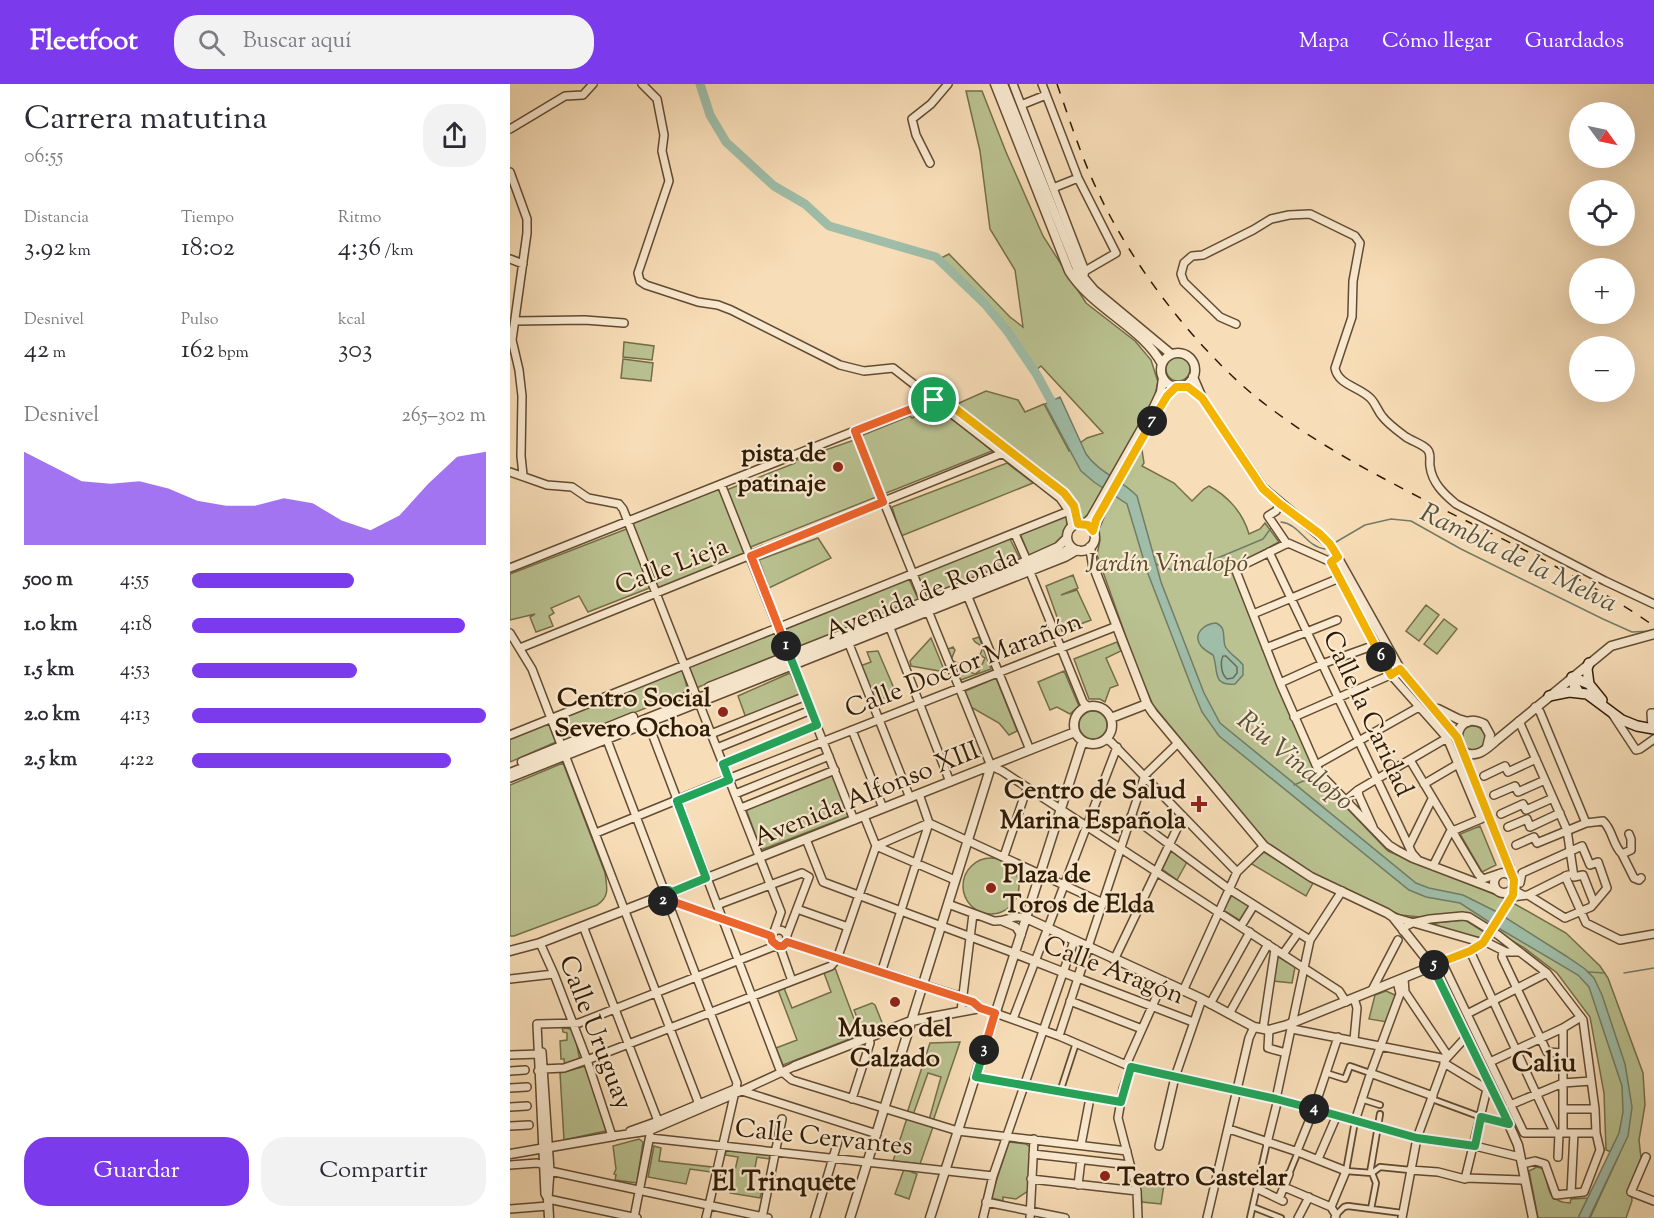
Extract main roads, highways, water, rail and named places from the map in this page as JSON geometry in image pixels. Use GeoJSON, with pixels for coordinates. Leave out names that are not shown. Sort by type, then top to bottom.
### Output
{"type":"FeatureCollection","features":[{"type":"Feature","properties":{"kind":"main road"},"geometry":{"type":"LineString","coordinates":[[1589,663],[1587,669],[1589,684],[1609,710]]}},
{"type":"Feature","properties":{"kind":"main road"},"geometry":{"type":"LineString","coordinates":[[1578,691],[1572,677],[1589,684]]}},
{"type":"Feature","properties":{"kind":"main road"},"geometry":{"type":"LineString","coordinates":[[1549,696],[1578,691],[1592,696],[1622,720],[1636,726],[1653,729]]}},
{"type":"Feature","properties":{"kind":"water"},"geometry":{"type":"Polygon","coordinates":[[[1060,397],[1091,461],[1137,496],[1161,582],[1204,693],[1220,723],[1416,883],[1463,895],[1495,911],[1566,956],[1594,978],[1625,1064],[1632,1107],[1628,1136],[1589,1218],[1578,1218],[1619,1133],[1623,1112],[1622,1086],[1589,987],[1578,975],[1460,903],[1426,897],[1409,890],[1219,736],[1202,712],[1192,688],[1147,571],[1127,504],[1081,471],[1045,404],[1060,397]]]}},
{"type":"Feature","properties":{"kind":"water"},"geometry":{"type":"Polygon","coordinates":[[[1216,623],[1222,627],[1226,649],[1243,665],[1243,675],[1235,684],[1227,684],[1219,680],[1213,655],[1199,642],[1198,637],[1201,630],[1207,625],[1216,623]]]}},
{"type":"Feature","properties":{"kind":"waterway","name":"Riu Vinalopó"},"geometry":{"type":"LineString","coordinates":[[700,84],[710,115],[726,142],[774,186],[805,204],[829,226],[936,257],[985,304],[1008,332],[1037,375],[1056,410]]}},
{"type":"Feature","properties":{"kind":"waterway","name":"Rambla de la Melva"},"geometry":{"type":"LineString","coordinates":[[1336,542],[1365,525],[1391,519],[1411,521],[1461,549],[1603,619],[1632,632],[1653,631]]}},
{"type":"Feature","properties":{"kind":"waterway"},"geometry":{"type":"LineString","coordinates":[[1281,522],[1293,527],[1313,544],[1325,549]]}},
{"type":"Feature","properties":{"kind":"waterway","name":"Rambla de la Melva"},"geometry":{"type":"LineString","coordinates":[[1156,564],[1172,570],[1189,570],[1263,539],[1271,528]]}},
{"type":"Feature","properties":{"kind":"waterway"},"geometry":{"type":"LineString","coordinates":[[1294,785],[1315,776]]}},
{"type":"Feature","properties":{"kind":"waterway"},"geometry":{"type":"LineString","coordinates":[[1624,973],[1654,968]]}},
{"type":"Feature","properties":{"kind":"waterway"},"geometry":{"type":"LineString","coordinates":[[1588,972],[1605,973]]}},
{"type":"Feature","properties":{"kind":"railway"},"geometry":{"type":"LineString","coordinates":[[1057,84],[1093,181],[1127,246],[1181,321],[1243,386],[1308,435],[1414,494],[1588,584],[1654,626]]}},
{"type":"Feature","properties":{"kind":"place","name":"pista de patinaje"},"geometry":{"type":"Point","coordinates":[838,467]}},
{"type":"Feature","properties":{"kind":"place","name":"Centro Social Severo Ochoa"},"geometry":{"type":"Point","coordinates":[723,712]}},
{"type":"Feature","properties":{"kind":"place","name":"Centro de Salud Marina Española"},"geometry":{"type":"Point","coordinates":[1199,804]}},
{"type":"Feature","properties":{"kind":"place","name":"Plaza de Toros de Elda"},"geometry":{"type":"Point","coordinates":[991,888]}},
{"type":"Feature","properties":{"kind":"place","name":"Museo del Calzado"},"geometry":{"type":"Point","coordinates":[895,1002]}},
{"type":"Feature","properties":{"kind":"place","name":"Teatro Castelar"},"geometry":{"type":"Point","coordinates":[1105,1176]}},
{"type":"Feature","properties":{"kind":"district","name":"Caliu"},"geometry":{"type":"Point","coordinates":[1544,1062]}},
{"type":"Feature","properties":{"kind":"district","name":"El Trinquete"},"geometry":{"type":"Point","coordinates":[784,1181]}},
{"type":"Feature","properties":{"kind":"park label","name":"Jardín Vinalopó"},"geometry":{"type":"Point","coordinates":[1167,562]}}]}
